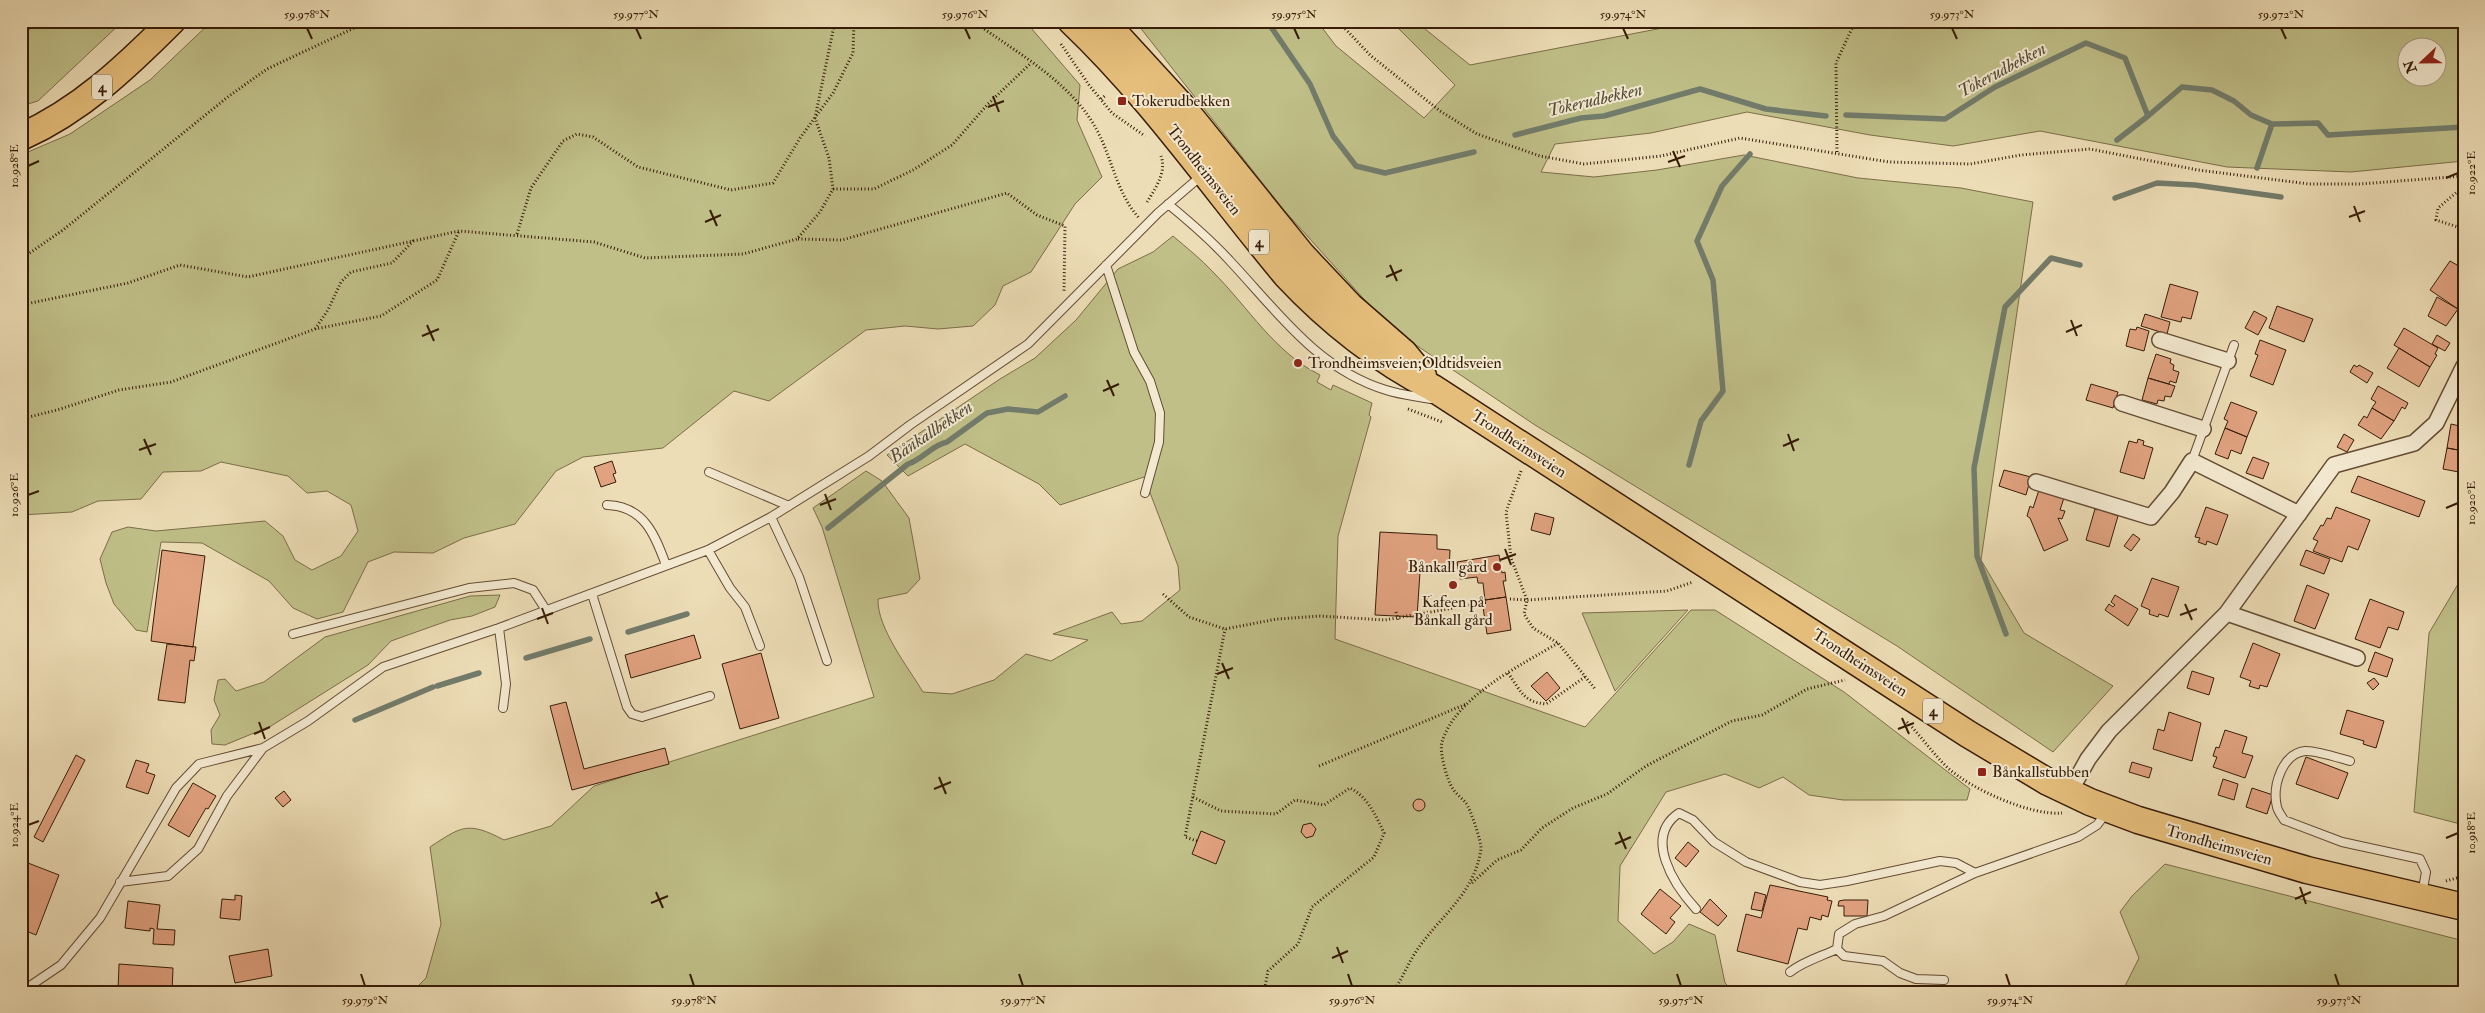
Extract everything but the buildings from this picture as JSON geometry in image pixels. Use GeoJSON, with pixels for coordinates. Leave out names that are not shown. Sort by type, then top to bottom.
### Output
{"type":"FeatureCollection","features":[{"type":"Feature","properties":{"kind":"highway","name":"4"},"geometry":{"type":"LineString","coordinates":[[21,137],[67,114],[87,100],[122,70],[172,21]]}},
{"type":"Feature","properties":{"kind":"highway","name":"Trondheimsveien"},"geometry":{"type":"LineString","coordinates":[[1104,21],[1162,82],[1264,249],[1308,299],[1369,351],[1395,368],[1444,395],[1968,734],[2070,793],[2165,829],[2269,860],[2431,891],[2464,907]]}},
{"type":"Feature","properties":{"kind":"highway","name":"Trondheimsveien"},"geometry":{"type":"LineString","coordinates":[[1060,31],[1140,92],[1214,165]]}},
{"type":"Feature","properties":{"kind":"street"},"geometry":{"type":"LineString","coordinates":[[2160,340],[2228,361]]}},
{"type":"Feature","properties":{"kind":"street"},"geometry":{"type":"LineString","coordinates":[[2070,793],[2084,764],[2109,731],[2227,613],[2334,465],[2414,443],[2436,423],[2464,366]]}},
{"type":"Feature","properties":{"kind":"street"},"geometry":{"type":"LineString","coordinates":[[2122,403],[2203,429]]}},
{"type":"Feature","properties":{"kind":"street"},"geometry":{"type":"LineString","coordinates":[[2036,482],[2151,516],[2172,492],[2192,461],[2299,514]]}},
{"type":"Feature","properties":{"kind":"street"},"geometry":{"type":"LineString","coordinates":[[2227,613],[2357,658]]}},
{"type":"Feature","properties":{"kind":"lane"},"geometry":{"type":"LineString","coordinates":[[21,992],[61,964],[100,918],[176,788],[199,764],[263,748],[308,721],[383,667],[499,628],[592,594],[666,564],[708,550],[771,517],[869,456],[910,425],[1028,344],[1145,226],[1214,165]]}},
{"type":"Feature","properties":{"kind":"lane"},"geometry":{"type":"LineString","coordinates":[[1168,204],[1230,261],[1281,320],[1302,340],[1339,368],[1386,390],[1444,395]]}},
{"type":"Feature","properties":{"kind":"lane"},"geometry":{"type":"LineString","coordinates":[[1106,265],[1134,352],[1150,381],[1160,413],[1159,442],[1145,493]]}},
{"type":"Feature","properties":{"kind":"lane"},"geometry":{"type":"LineString","coordinates":[[2192,461],[2234,345]]}},
{"type":"Feature","properties":{"kind":"lane"},"geometry":{"type":"LineString","coordinates":[[709,472],[789,506]]}},
{"type":"Feature","properties":{"kind":"lane"},"geometry":{"type":"LineString","coordinates":[[608,505],[621,505],[632,510],[646,524],[656,536],[666,564]]}},
{"type":"Feature","properties":{"kind":"lane"},"geometry":{"type":"LineString","coordinates":[[771,517],[799,577],[826,661]]}},
{"type":"Feature","properties":{"kind":"lane"},"geometry":{"type":"LineString","coordinates":[[708,550],[730,588],[745,607],[760,646]]}},
{"type":"Feature","properties":{"kind":"lane"},"geometry":{"type":"LineString","coordinates":[[293,634],[469,588],[514,583],[533,590],[546,610]]}},
{"type":"Feature","properties":{"kind":"lane"},"geometry":{"type":"LineString","coordinates":[[592,594],[627,707],[632,714],[642,717],[710,696]]}},
{"type":"Feature","properties":{"kind":"lane"},"geometry":{"type":"LineString","coordinates":[[499,628],[506,684],[503,708]]}},
{"type":"Feature","properties":{"kind":"lane"},"geometry":{"type":"LineString","coordinates":[[120,882],[168,876],[198,849],[227,796],[263,748]]}},
{"type":"Feature","properties":{"kind":"lane"},"geometry":{"type":"LineString","coordinates":[[2350,761],[2306,751],[2290,757],[2284,762],[2277,785],[2276,807],[2284,820],[2342,842],[2420,859],[2431,891]]}},
{"type":"Feature","properties":{"kind":"lane"},"geometry":{"type":"LineString","coordinates":[[1837,949],[1839,934],[1855,924],[1884,916],[1974,873],[2078,837],[2097,825],[2108,809]]}},
{"type":"Feature","properties":{"kind":"lane"},"geometry":{"type":"LineString","coordinates":[[1696,909],[1685,897],[1663,851],[1661,835],[1670,819],[1679,813],[1693,820],[1714,842],[1746,862],[1800,882],[1820,885],[1847,881],[1940,861],[1956,863],[1974,873]]}},
{"type":"Feature","properties":{"kind":"lane"},"geometry":{"type":"LineString","coordinates":[[1790,972],[1804,961],[1817,958],[1837,949]]}},
{"type":"Feature","properties":{"kind":"lane"},"geometry":{"type":"LineString","coordinates":[[1837,949],[1844,956],[1883,961],[1900,973],[1916,979],[1944,980]]}},
{"type":"Feature","properties":{"kind":"path"},"geometry":{"type":"LineString","coordinates":[[21,259],[63,230],[229,96],[267,69],[369,21]]}},
{"type":"Feature","properties":{"kind":"path"},"geometry":{"type":"LineString","coordinates":[[797,239],[820,212],[833,189],[829,158],[815,118],[836,21]]}},
{"type":"Feature","properties":{"kind":"path"},"geometry":{"type":"LineString","coordinates":[[517,234],[531,188],[563,140],[577,134],[593,137],[638,167],[731,190],[773,183],[815,118],[834,93],[853,53],[854,21]]}},
{"type":"Feature","properties":{"kind":"path"},"geometry":{"type":"LineString","coordinates":[[973,21],[1061,86],[1090,117],[1101,137],[1121,192],[1145,226]]}},
{"type":"Feature","properties":{"kind":"path"},"geometry":{"type":"LineString","coordinates":[[1044,21],[1060,31],[1101,100],[1112,113],[1151,141]]}},
{"type":"Feature","properties":{"kind":"path"},"geometry":{"type":"LineString","coordinates":[[1338,21],[1370,55],[1440,111],[1477,134],[1540,156],[1584,164],[1661,156],[1740,138],[1837,152],[1889,162],[1970,164],[2020,155],[2090,149],[2198,170],[2309,184],[2360,184],[2464,176]]}},
{"type":"Feature","properties":{"kind":"path"},"geometry":{"type":"LineString","coordinates":[[1837,152],[1836,63],[1853,26],[1862,21]]}},
{"type":"Feature","properties":{"kind":"path"},"geometry":{"type":"LineString","coordinates":[[833,189],[874,189],[913,170],[952,145],[988,104],[1031,63]]}},
{"type":"Feature","properties":{"kind":"path"},"geometry":{"type":"LineString","coordinates":[[1101,100],[1106,94]]}},
{"type":"Feature","properties":{"kind":"path"},"geometry":{"type":"LineString","coordinates":[[1147,202],[1162,170],[1160,152]]}},
{"type":"Feature","properties":{"kind":"path"},"geometry":{"type":"LineString","coordinates":[[2464,186],[2438,208],[2436,220],[2464,229]]}},
{"type":"Feature","properties":{"kind":"path"},"geometry":{"type":"LineString","coordinates":[[21,305],[128,283],[180,265],[248,277],[459,231],[517,234],[594,242],[645,258],[743,254],[797,239],[842,240],[1007,193],[1037,215],[1065,226],[1063,307]]}},
{"type":"Feature","properties":{"kind":"path"},"geometry":{"type":"LineString","coordinates":[[21,419],[57,410],[119,390],[171,382],[315,330],[381,316],[436,280],[459,231]]}},
{"type":"Feature","properties":{"kind":"path"},"geometry":{"type":"LineString","coordinates":[[315,330],[328,310],[342,282],[351,272],[392,263],[416,239]]}},
{"type":"Feature","properties":{"kind":"path"},"geometry":{"type":"LineString","coordinates":[[1522,468],[1506,512],[1511,558],[1527,600],[1524,614],[1533,628],[1558,643],[1596,690]]}},
{"type":"Feature","properties":{"kind":"path"},"geometry":{"type":"LineString","coordinates":[[1510,599],[1527,600],[1678,589],[1696,581],[1708,565]]}},
{"type":"Feature","properties":{"kind":"path"},"geometry":{"type":"LineString","coordinates":[[1163,594],[1189,617],[1225,629],[1277,619],[1319,616],[1385,620],[1482,603]]}},
{"type":"Feature","properties":{"kind":"path"},"geometry":{"type":"LineString","coordinates":[[1396,612],[1399,622]]}},
{"type":"Feature","properties":{"kind":"path"},"geometry":{"type":"LineString","coordinates":[[1197,841],[1185,837],[1225,629]]}},
{"type":"Feature","properties":{"kind":"path"},"geometry":{"type":"LineString","coordinates":[[1319,766],[1468,703],[1508,674],[1558,643]]}},
{"type":"Feature","properties":{"kind":"path"},"geometry":{"type":"LineString","coordinates":[[1508,674],[1522,695],[1532,703],[1546,704],[1585,676]]}},
{"type":"Feature","properties":{"kind":"path"},"geometry":{"type":"LineString","coordinates":[[1393,992],[1405,975],[1415,953],[1471,884],[1497,860],[1521,850],[1542,828],[1573,808],[1607,794],[1646,766],[1732,721],[1762,715],[1807,689],[1848,680]]}},
{"type":"Feature","properties":{"kind":"path"},"geometry":{"type":"LineString","coordinates":[[1468,703],[1452,723],[1441,743],[1444,767],[1453,790],[1467,804],[1482,847],[1471,884]]}},
{"type":"Feature","properties":{"kind":"path"},"geometry":{"type":"LineString","coordinates":[[1193,797],[1221,811],[1276,814],[1295,800],[1324,805],[1350,788],[1358,792],[1373,810],[1384,834],[1374,857],[1312,907],[1298,944],[1268,971],[1265,987],[1250,992]]}},
{"type":"Feature","properties":{"kind":"path"},"geometry":{"type":"LineString","coordinates":[[2431,891],[2450,878],[2464,876]]}},
{"type":"Feature","properties":{"kind":"shaded area"},"geometry":{"type":"Polygon","coordinates":[[[21,21],[123,21],[38,101],[21,106],[21,21]]]}},
{"type":"Feature","properties":{"kind":"shaded area"},"geometry":{"type":"Polygon","coordinates":[[[212,21],[1025,21],[1080,85],[1077,120],[1102,177],[1075,204],[1031,272],[1003,286],[995,305],[973,326],[938,329],[905,326],[866,330],[769,401],[734,391],[663,448],[583,457],[556,471],[515,524],[464,538],[433,553],[394,552],[368,562],[343,612],[317,619],[293,608],[269,581],[202,543],[161,542],[147,632],[136,630],[114,604],[106,583],[100,559],[112,532],[128,527],[156,531],[265,521],[283,536],[295,560],[312,570],[341,556],[358,531],[351,505],[327,491],[307,493],[288,476],[221,462],[201,471],[163,472],[141,499],[98,501],[72,512],[21,515],[21,155],[70,134],[150,80],[212,21]]]}},
{"type":"Feature","properties":{"kind":"shaded area"},"geometry":{"type":"Polygon","coordinates":[[[1135,21],[1317,21],[1336,46],[1424,118],[1455,85],[1391,21],[1415,21],[1470,65],[1699,21],[2464,21],[2464,161],[2351,172],[2227,167],[2040,131],[1953,146],[1870,135],[1747,112],[1651,133],[1555,144],[1541,172],[1594,177],[1657,170],[1744,155],[1858,178],[1961,188],[2033,202],[1981,560],[2024,633],[2113,686],[2053,752],[1897,646],[1535,425],[1389,327],[1283,209],[1135,21]]]}},
{"type":"Feature","properties":{"kind":"shaded area"},"geometry":{"type":"Polygon","coordinates":[[[1173,236],[1208,267],[1275,342],[1320,375],[1317,382],[1331,390],[1333,385],[1372,403],[1369,415],[1371,417],[1338,536],[1335,639],[1585,727],[1691,610],[1715,610],[1844,692],[1970,789],[1967,800],[1843,800],[1809,795],[1783,777],[1759,788],[1725,774],[1666,792],[1620,866],[1618,921],[1654,954],[1673,942],[1689,924],[1715,935],[1725,983],[1734,992],[412,992],[426,978],[441,924],[430,847],[450,834],[466,828],[473,828],[504,840],[551,826],[594,786],[874,697],[822,527],[813,508],[866,471],[882,481],[909,518],[920,579],[907,593],[878,599],[882,622],[888,635],[923,692],[952,694],[994,680],[1026,654],[1051,661],[1088,640],[1053,634],[1112,612],[1121,624],[1142,621],[1180,590],[1178,566],[1144,477],[1060,505],[1039,484],[965,444],[908,476],[887,455],[1000,379],[1035,358],[1076,320],[1118,269],[1153,252],[1173,236]]]}},
{"type":"Feature","properties":{"kind":"shaded area"},"geometry":{"type":"Polygon","coordinates":[[[2464,574],[2464,825],[2414,812],[2429,633],[2464,574]]]}},
{"type":"Feature","properties":{"kind":"shaded area"},"geometry":{"type":"Polygon","coordinates":[[[500,595],[495,607],[472,616],[450,620],[391,641],[368,665],[271,726],[225,745],[212,744],[211,730],[220,715],[214,700],[218,680],[225,679],[236,691],[264,682],[325,637],[470,596],[500,595]]]}},
{"type":"Feature","properties":{"kind":"shaded area"},"geometry":{"type":"Polygon","coordinates":[[[1688,610],[1615,691],[1582,613],[1688,610]]]}},
{"type":"Feature","properties":{"kind":"shaded area"},"geometry":{"type":"Polygon","coordinates":[[[2165,864],[2464,941],[2464,992],[2122,992],[2139,958],[2120,912],[2132,896],[2165,864]]]}},
{"type":"Feature","properties":{"kind":"waterway"},"geometry":{"type":"LineString","coordinates":[[21,33],[37,21]]}},
{"type":"Feature","properties":{"kind":"waterway","name":"Tokerudbekken"},"geometry":{"type":"LineString","coordinates":[[1267,21],[1310,84],[1333,136],[1356,166],[1385,173],[1474,152]]}},
{"type":"Feature","properties":{"kind":"waterway","name":"Tokerudbekken"},"geometry":{"type":"LineString","coordinates":[[1846,115],[1945,119],[1995,87],[2086,43],[2125,58],[2148,116],[2182,87],[2212,90],[2234,101],[2251,115],[2272,124],[2318,123],[2328,135],[2464,127]]}},
{"type":"Feature","properties":{"kind":"waterway","name":"Tokerudbekken"},"geometry":{"type":"LineString","coordinates":[[1515,135],[1581,118],[1604,116],[1700,89],[1766,109],[1826,116]]}},
{"type":"Feature","properties":{"kind":"waterway"},"geometry":{"type":"LineString","coordinates":[[2117,140],[2148,116]]}},
{"type":"Feature","properties":{"kind":"waterway"},"geometry":{"type":"LineString","coordinates":[[2257,168],[2272,124]]}},
{"type":"Feature","properties":{"kind":"waterway"},"geometry":{"type":"LineString","coordinates":[[1689,465],[1701,421],[1723,391],[1713,280],[1697,241],[1722,186],[1750,154]]}},
{"type":"Feature","properties":{"kind":"waterway"},"geometry":{"type":"LineString","coordinates":[[2115,198],[2157,183],[2195,185],[2281,197]]}},
{"type":"Feature","properties":{"kind":"waterway"},"geometry":{"type":"LineString","coordinates":[[2006,634],[1977,556],[1974,468],[2005,307],[2051,258],[2080,265]]}},
{"type":"Feature","properties":{"kind":"waterway","name":"Bånkallbekken"},"geometry":{"type":"LineString","coordinates":[[828,528],[908,464],[947,442],[987,413],[1008,409],[1038,412],[1065,396]]}},
{"type":"Feature","properties":{"kind":"waterway","name":"Bånkallbekken"},"geometry":{"type":"LineString","coordinates":[[628,632],[687,614]]}},
{"type":"Feature","properties":{"kind":"waterway","name":"Bånkallbekken"},"geometry":{"type":"LineString","coordinates":[[526,658],[590,639]]}},
{"type":"Feature","properties":{"kind":"waterway","name":"Bånkallbekken"},"geometry":{"type":"LineString","coordinates":[[437,686],[479,673]]}},
{"type":"Feature","properties":{"kind":"waterway","name":"Bånkallbekken"},"geometry":{"type":"LineString","coordinates":[[355,720],[433,687]]}},
{"type":"Feature","properties":{"kind":"place","name":"Tokerudbekken"},"geometry":{"type":"Point","coordinates":[1122,101]}},
{"type":"Feature","properties":{"kind":"place","name":"Trondheimsveien;Oldtidsveien"},"geometry":{"type":"Point","coordinates":[1298,363]}},
{"type":"Feature","properties":{"kind":"place","name":"Bånkall gård"},"geometry":{"type":"Point","coordinates":[1497,567]}},
{"type":"Feature","properties":{"kind":"place","name":"Kafeen på Bånkall gård"},"geometry":{"type":"Point","coordinates":[1453,585]}},
{"type":"Feature","properties":{"kind":"place","name":"Bånkallstubben"},"geometry":{"type":"Point","coordinates":[1982,772]}}]}
